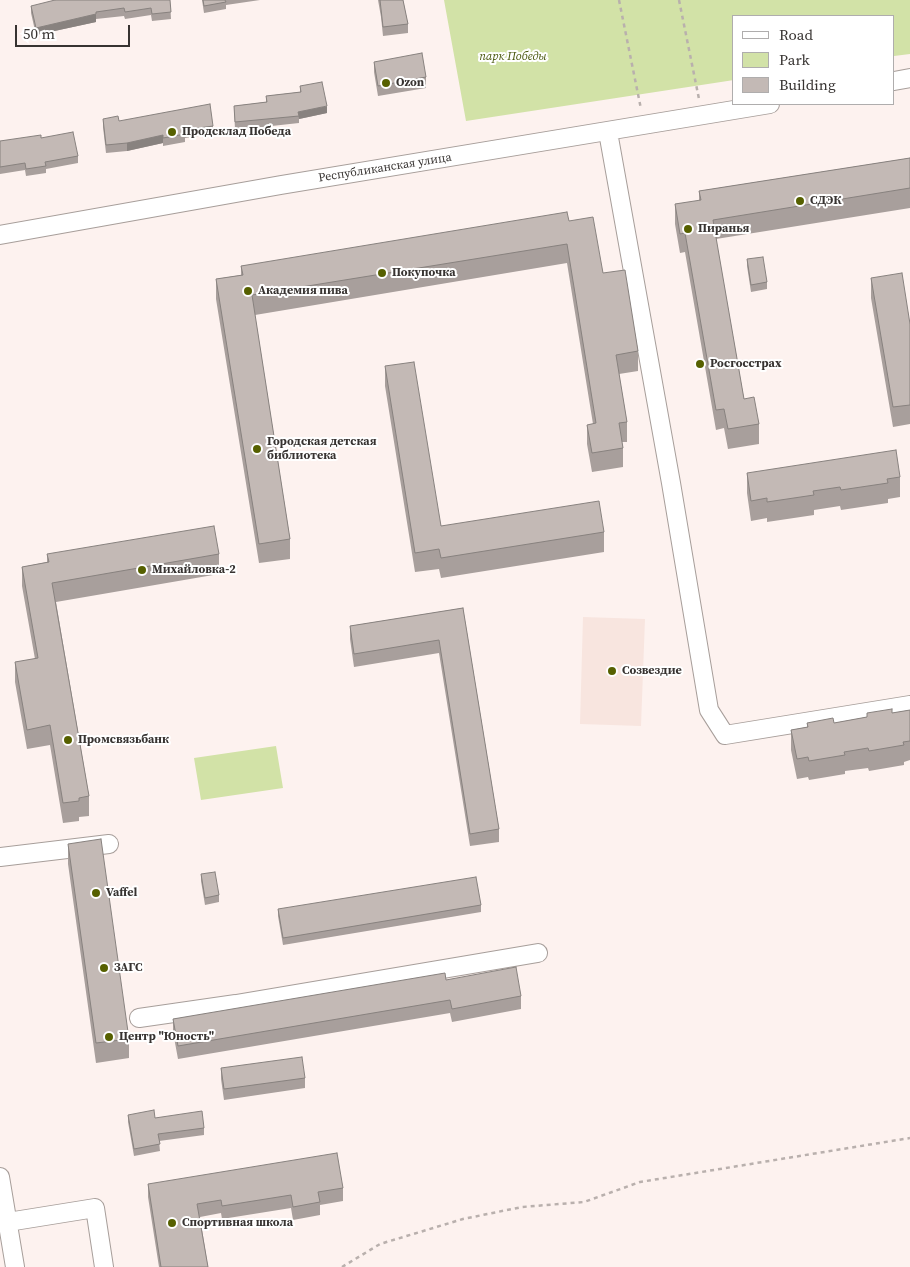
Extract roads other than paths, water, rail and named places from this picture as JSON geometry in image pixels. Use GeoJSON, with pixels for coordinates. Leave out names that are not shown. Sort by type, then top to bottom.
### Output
{"type":"FeatureCollection","features":[{"type":"Feature","properties":{"kind":"street"},"geometry":{"type":"LineString","coordinates":[[895,81],[910,78]]}},
{"type":"Feature","properties":{"kind":"street","name":"Республиканская улица"},"geometry":{"type":"LineString","coordinates":[[0,236],[280,185],[764,105]]}},
{"type":"Feature","properties":{"kind":"street"},"geometry":{"type":"LineString","coordinates":[[608,132],[671,483],[709,710],[725,735],[910,705]]}},
{"type":"Feature","properties":{"kind":"street"},"geometry":{"type":"LineString","coordinates":[[0,857],[109,844]]}},
{"type":"Feature","properties":{"kind":"street"},"geometry":{"type":"LineString","coordinates":[[139,1018],[236,1004],[538,953]]}},
{"type":"Feature","properties":{"kind":"street"},"geometry":{"type":"LineString","coordinates":[[0,1177],[15,1267]]}},
{"type":"Feature","properties":{"kind":"street"},"geometry":{"type":"LineString","coordinates":[[8,1222],[95,1208],[104,1267]]}},
{"type":"Feature","properties":{"kind":"place","name":"Ozon"},"geometry":{"type":"Point","coordinates":[386,83]}},
{"type":"Feature","properties":{"kind":"place","name":"Продсклад Победа"},"geometry":{"type":"Point","coordinates":[172,132]}},
{"type":"Feature","properties":{"kind":"place","name":"СДЭК"},"geometry":{"type":"Point","coordinates":[800,201]}},
{"type":"Feature","properties":{"kind":"place","name":"Пиранья"},"geometry":{"type":"Point","coordinates":[688,229]}},
{"type":"Feature","properties":{"kind":"place","name":"Покупочка"},"geometry":{"type":"Point","coordinates":[382,273]}},
{"type":"Feature","properties":{"kind":"place","name":"Академия пива"},"geometry":{"type":"Point","coordinates":[248,291]}},
{"type":"Feature","properties":{"kind":"place","name":"Росгосстрах"},"geometry":{"type":"Point","coordinates":[700,364]}},
{"type":"Feature","properties":{"kind":"place","name":"Городская детская библиотека"},"geometry":{"type":"Point","coordinates":[257,449]}},
{"type":"Feature","properties":{"kind":"place","name":"Михайловка-2"},"geometry":{"type":"Point","coordinates":[142,570]}},
{"type":"Feature","properties":{"kind":"place","name":"Созвездие"},"geometry":{"type":"Point","coordinates":[612,671]}},
{"type":"Feature","properties":{"kind":"place","name":"Промсвязьбанк"},"geometry":{"type":"Point","coordinates":[68,740]}},
{"type":"Feature","properties":{"kind":"place","name":"Vaffel"},"geometry":{"type":"Point","coordinates":[96,893]}},
{"type":"Feature","properties":{"kind":"place","name":"ЗАГС"},"geometry":{"type":"Point","coordinates":[104,968]}},
{"type":"Feature","properties":{"kind":"place","name":"Центр \"Юность\""},"geometry":{"type":"Point","coordinates":[109,1037]}},
{"type":"Feature","properties":{"kind":"place","name":"Спортивная школа"},"geometry":{"type":"Point","coordinates":[172,1223]}},
{"type":"Feature","properties":{"kind":"park label","name":"парк Победы"},"geometry":{"type":"Point","coordinates":[513,57]}}]}
